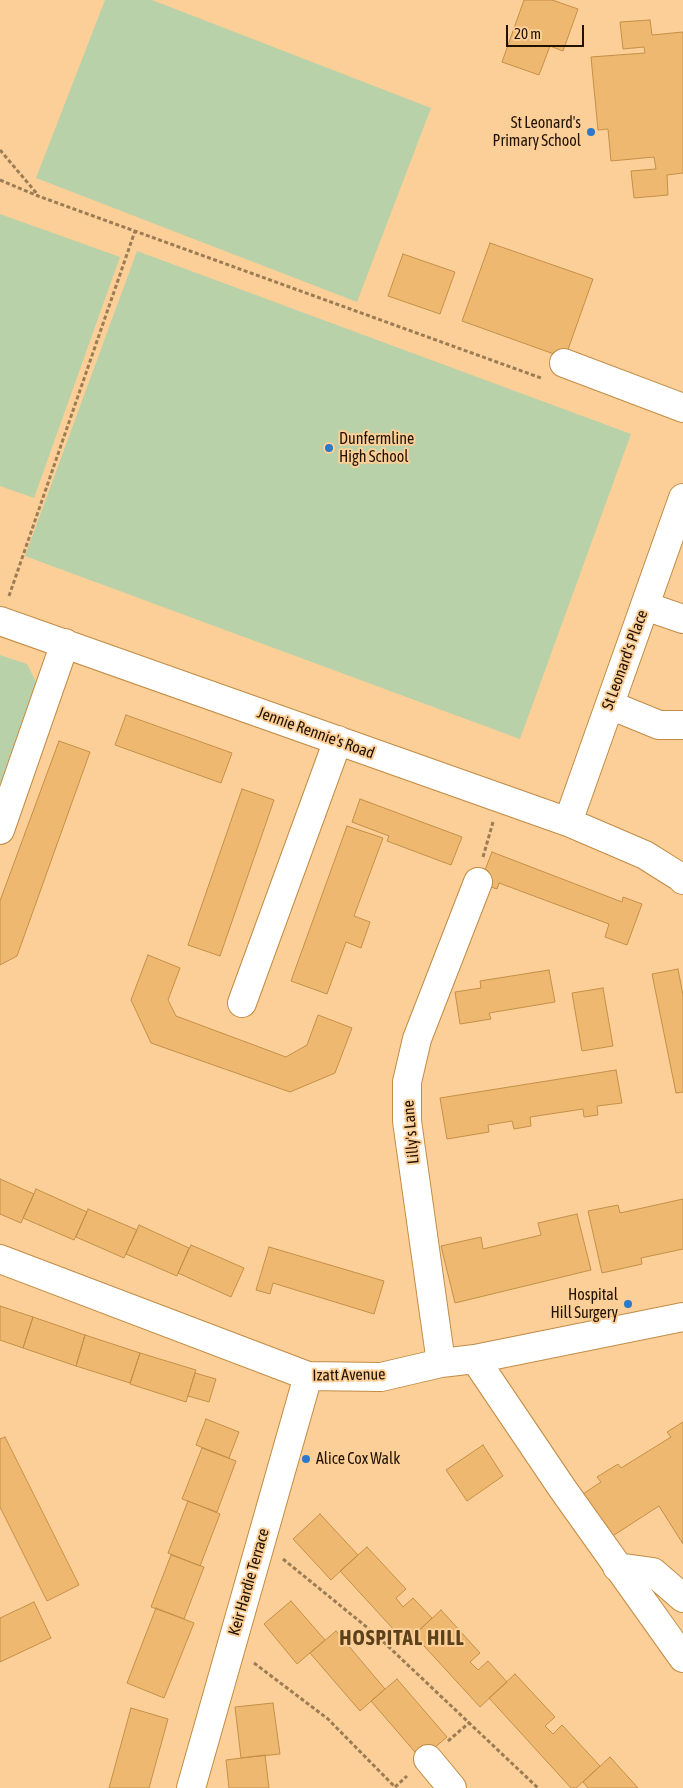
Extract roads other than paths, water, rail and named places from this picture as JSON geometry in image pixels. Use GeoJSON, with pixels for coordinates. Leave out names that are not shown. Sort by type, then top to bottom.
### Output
{"type":"FeatureCollection","features":[{"type":"Feature","properties":{"kind":"street"},"geometry":{"type":"LineString","coordinates":[[555,371],[683,408]]}},
{"type":"Feature","properties":{"kind":"street","name":"St Leonard's Place"},"geometry":{"type":"LineString","coordinates":[[568,822],[683,498]]}},
{"type":"Feature","properties":{"kind":"street"},"geometry":{"type":"LineString","coordinates":[[645,606],[683,619]]}},
{"type":"Feature","properties":{"kind":"street","name":"Jennie Rennie's Road"},"geometry":{"type":"LineString","coordinates":[[0,621],[568,822],[645,855],[683,880]]}},
{"type":"Feature","properties":{"kind":"street"},"geometry":{"type":"LineString","coordinates":[[0,830],[65,643]]}},
{"type":"Feature","properties":{"kind":"street"},"geometry":{"type":"LineString","coordinates":[[610,705],[658,725],[683,725]]}},
{"type":"Feature","properties":{"kind":"street"},"geometry":{"type":"LineString","coordinates":[[242,1003],[338,740]]}},
{"type":"Feature","properties":{"kind":"street","name":"Lilly's Lane"},"geometry":{"type":"LineString","coordinates":[[441,1363],[407,1121],[407,1082],[416,1039],[478,882]]}},
{"type":"Feature","properties":{"kind":"street","name":"Izatt Avenue"},"geometry":{"type":"LineString","coordinates":[[0,1259],[308,1376],[381,1377],[441,1363],[475,1359],[683,1317]]}},
{"type":"Feature","properties":{"kind":"street"},"geometry":{"type":"LineString","coordinates":[[475,1359],[683,1658]]}},
{"type":"Feature","properties":{"kind":"street","name":"Keir Hardie Terrace"},"geometry":{"type":"LineString","coordinates":[[191,1788],[308,1376]]}},
{"type":"Feature","properties":{"kind":"street"},"geometry":{"type":"LineString","coordinates":[[618,1567],[653,1572],[683,1598]]}},
{"type":"Feature","properties":{"kind":"street"},"geometry":{"type":"LineString","coordinates":[[428,1759],[452,1788]]}},
{"type":"Feature","properties":{"kind":"place","name":"St Leonard's Primary School"},"geometry":{"type":"Point","coordinates":[591,132]}},
{"type":"Feature","properties":{"kind":"place","name":"Dunfermline High School"},"geometry":{"type":"Point","coordinates":[329,448]}},
{"type":"Feature","properties":{"kind":"place","name":"Hospital Hill Surgery"},"geometry":{"type":"Point","coordinates":[628,1304]}},
{"type":"Feature","properties":{"kind":"place","name":"Alice Cox Walk"},"geometry":{"type":"Point","coordinates":[306,1459]}},
{"type":"Feature","properties":{"kind":"district","name":"HOSPITAL HILL"},"geometry":{"type":"Point","coordinates":[402,1638]}}]}
